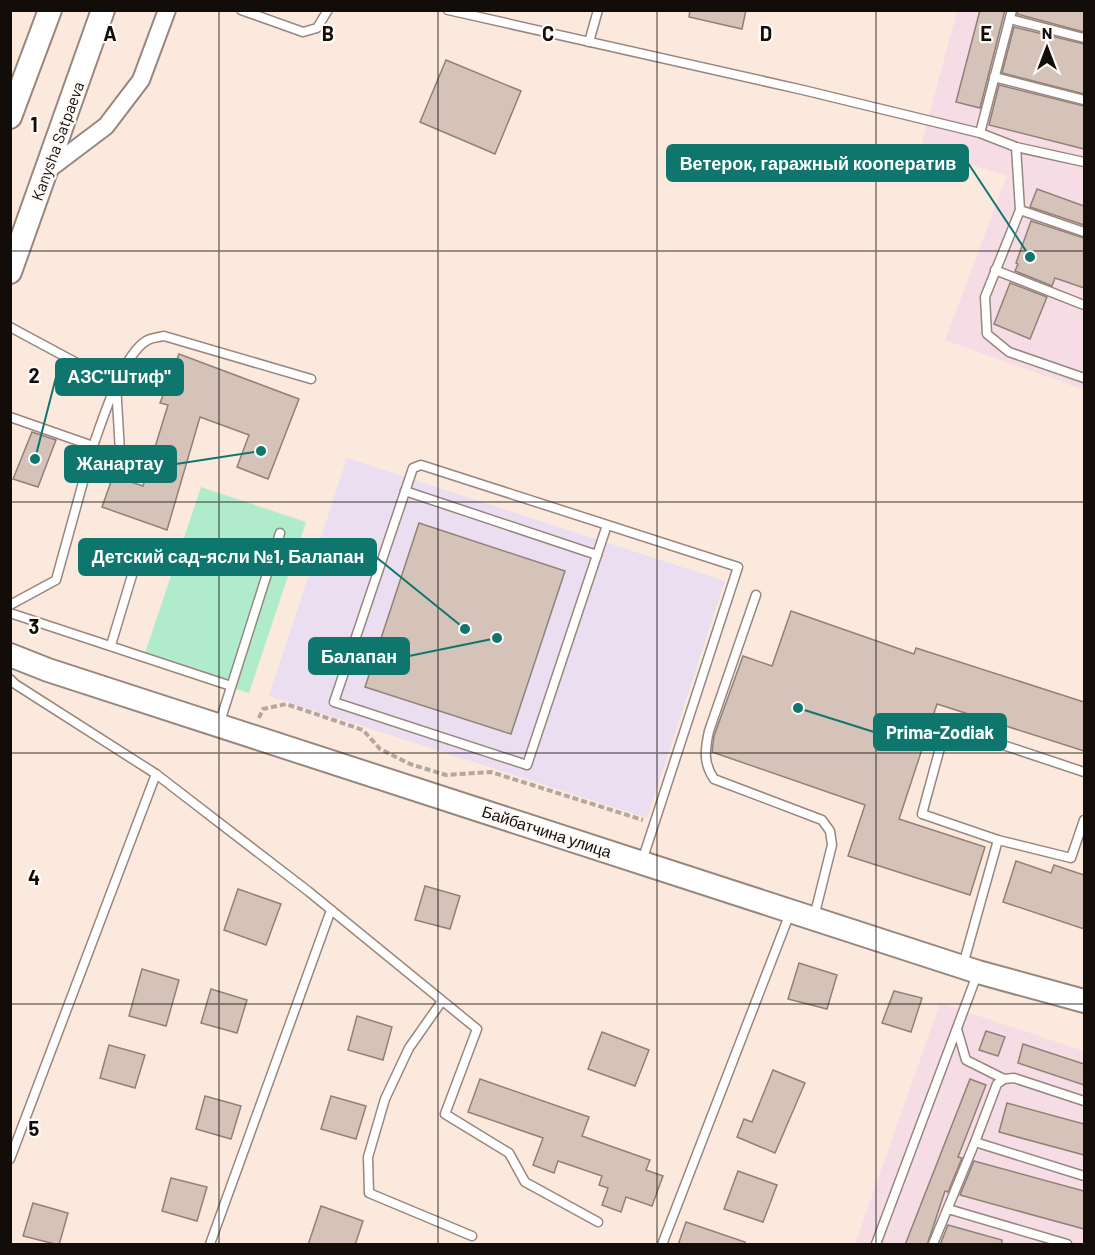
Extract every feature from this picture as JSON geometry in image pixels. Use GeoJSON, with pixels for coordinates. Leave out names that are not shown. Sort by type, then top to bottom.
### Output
{"type":"FeatureCollection","features":[{"type":"Feature","properties":{"kind":"street"},"geometry":{"type":"LineString","coordinates":[[10,117],[50,10]]}},
{"type":"Feature","properties":{"kind":"street","name":"Kanysha Satpaeva"},"geometry":{"type":"LineString","coordinates":[[10,272],[103,10]]}},
{"type":"Feature","properties":{"kind":"street"},"geometry":{"type":"LineString","coordinates":[[45,172],[106,126],[120,108],[141,80],[167,10]]}},
{"type":"Feature","properties":{"kind":"street","name":"Байбатчина улица"},"geometry":{"type":"LineString","coordinates":[[10,656],[970,969],[1084,1001]]}},
{"type":"Feature","properties":{"kind":"lane"},"geometry":{"type":"LineString","coordinates":[[241,10],[303,32],[317,28],[328,10]]}},
{"type":"Feature","properties":{"kind":"lane"},"geometry":{"type":"LineString","coordinates":[[448,10],[802,90],[980,134],[1016,147],[1084,162]]}},
{"type":"Feature","properties":{"kind":"lane"},"geometry":{"type":"LineString","coordinates":[[589,42],[598,10]]}},
{"type":"Feature","properties":{"kind":"lane"},"geometry":{"type":"LineString","coordinates":[[980,134],[1011,15],[1084,39]]}},
{"type":"Feature","properties":{"kind":"lane"},"geometry":{"type":"LineString","coordinates":[[994,77],[1084,100]]}},
{"type":"Feature","properties":{"kind":"lane"},"geometry":{"type":"LineString","coordinates":[[1016,147],[1020,210],[984,297],[987,334],[1009,352],[1084,378]]}},
{"type":"Feature","properties":{"kind":"lane"},"geometry":{"type":"LineString","coordinates":[[1020,210],[1084,232]]}},
{"type":"Feature","properties":{"kind":"lane"},"geometry":{"type":"LineString","coordinates":[[996,270],[1084,305]]}},
{"type":"Feature","properties":{"kind":"lane"},"geometry":{"type":"LineString","coordinates":[[10,327],[116,384]]}},
{"type":"Feature","properties":{"kind":"lane"},"geometry":{"type":"LineString","coordinates":[[10,605],[56,579],[93,446],[116,384],[135,351],[146,340],[164,336],[311,379]]}},
{"type":"Feature","properties":{"kind":"lane"},"geometry":{"type":"LineString","coordinates":[[116,384],[121,469]]}},
{"type":"Feature","properties":{"kind":"lane"},"geometry":{"type":"LineString","coordinates":[[10,417],[93,446]]}},
{"type":"Feature","properties":{"kind":"lane"},"geometry":{"type":"LineString","coordinates":[[607,525],[527,765],[334,702],[413,468],[421,465],[738,567],[642,862]]}},
{"type":"Feature","properties":{"kind":"lane"},"geometry":{"type":"LineString","coordinates":[[405,491],[597,555]]}},
{"type":"Feature","properties":{"kind":"lane"},"geometry":{"type":"LineString","coordinates":[[219,725],[280,533]]}},
{"type":"Feature","properties":{"kind":"lane"},"geometry":{"type":"LineString","coordinates":[[111,645],[136,562]]}},
{"type":"Feature","properties":{"kind":"lane"},"geometry":{"type":"LineString","coordinates":[[756,595],[709,731],[705,750],[707,769],[714,779],[822,820],[830,831],[832,845],[814,918]]}},
{"type":"Feature","properties":{"kind":"lane"},"geometry":{"type":"LineString","coordinates":[[10,613],[231,686]]}},
{"type":"Feature","properties":{"kind":"lane"},"geometry":{"type":"LineString","coordinates":[[10,679],[156,774],[331,910],[477,1029],[445,1114],[509,1153],[525,1182],[598,1222]]}},
{"type":"Feature","properties":{"kind":"lane"},"geometry":{"type":"LineString","coordinates":[[1084,772],[946,726],[922,814],[998,840],[1071,858],[1084,820]]}},
{"type":"Feature","properties":{"kind":"lane"},"geometry":{"type":"LineString","coordinates":[[10,1159],[156,774]]}},
{"type":"Feature","properties":{"kind":"lane"},"geometry":{"type":"LineString","coordinates":[[876,1245],[957,1028],[998,840]]}},
{"type":"Feature","properties":{"kind":"lane"},"geometry":{"type":"LineString","coordinates":[[210,1245],[331,910]]}},
{"type":"Feature","properties":{"kind":"lane"},"geometry":{"type":"LineString","coordinates":[[663,1242],[791,910]]}},
{"type":"Feature","properties":{"kind":"lane"},"geometry":{"type":"LineString","coordinates":[[442,1001],[409,1048],[385,1099],[368,1157],[369,1193],[472,1236]]}},
{"type":"Feature","properties":{"kind":"lane"},"geometry":{"type":"LineString","coordinates":[[957,1028],[966,1060],[1004,1079]]}},
{"type":"Feature","properties":{"kind":"lane"},"geometry":{"type":"LineString","coordinates":[[933,1245],[996,1084],[1004,1079],[1014,1078],[1084,1101]]}},
{"type":"Feature","properties":{"kind":"lane"},"geometry":{"type":"LineString","coordinates":[[975,1142],[1084,1176]]}},
{"type":"Feature","properties":{"kind":"lane"},"geometry":{"type":"LineString","coordinates":[[948,1209],[1067,1245]]}},
{"type":"Feature","properties":{"kind":"shaded area"},"geometry":{"type":"Polygon","coordinates":[[[957,11],[1084,11],[1084,390],[945,340],[1007,176],[920,149],[957,11]]]}},
{"type":"Feature","properties":{"kind":"shaded area"},"geometry":{"type":"Polygon","coordinates":[[[347,458],[725,581],[647,818],[269,696],[347,458]]]}},
{"type":"Feature","properties":{"kind":"shaded area"},"geometry":{"type":"Polygon","coordinates":[[[940,1003],[1084,1051],[1084,1244],[855,1244],[940,1003]]]}},
{"type":"Feature","properties":{"kind":"green space"},"geometry":{"type":"Polygon","coordinates":[[[201,487],[306,522],[249,693],[143,659],[201,487]]]}},
{"type":"Feature","properties":{"kind":"building"},"geometry":{"type":"Polygon","coordinates":[[[690,10],[746,10],[742,29],[689,17],[690,10]]]}},
{"type":"Feature","properties":{"kind":"building"},"geometry":{"type":"Polygon","coordinates":[[[980,10],[1005,10],[980,108],[956,102],[980,10]]]}},
{"type":"Feature","properties":{"kind":"building"},"geometry":{"type":"Polygon","coordinates":[[[1018,10],[1084,10],[1084,32],[1017,14],[1018,10]]]}},
{"type":"Feature","properties":{"kind":"building"},"geometry":{"type":"Polygon","coordinates":[[[1014,27],[1084,44],[1084,94],[1002,73],[1014,27]]]}},
{"type":"Feature","properties":{"kind":"building"},"geometry":{"type":"Polygon","coordinates":[[[446,60],[521,91],[495,154],[420,122],[446,60]]]}},
{"type":"Feature","properties":{"kind":"building"},"geometry":{"type":"Polygon","coordinates":[[[999,85],[1084,106],[1084,149],[989,125],[999,85]]]}},
{"type":"Feature","properties":{"kind":"building"},"geometry":{"type":"Polygon","coordinates":[[[1037,189],[1084,206],[1084,225],[1030,207],[1037,189]]]}},
{"type":"Feature","properties":{"kind":"building"},"geometry":{"type":"Polygon","coordinates":[[[1031,221],[1084,238],[1084,288],[1055,278],[1052,286],[1015,271],[1031,221]]]}},
{"type":"Feature","properties":{"kind":"building"},"geometry":{"type":"Polygon","coordinates":[[[1010,283],[1047,297],[1030,339],[994,324],[1010,283]]]}},
{"type":"Feature","properties":{"kind":"building"},"geometry":{"type":"Polygon","coordinates":[[[179,354],[299,399],[268,479],[237,467],[249,435],[200,417],[167,530],[102,507],[113,476],[143,486],[168,405],[160,403],[179,354]]]}},
{"type":"Feature","properties":{"kind":"building"},"geometry":{"type":"Polygon","coordinates":[[[32,432],[56,440],[38,487],[13,479],[32,432]]]}},
{"type":"Feature","properties":{"kind":"building"},"geometry":{"type":"Polygon","coordinates":[[[419,523],[565,571],[511,734],[365,687],[419,523]]]}},
{"type":"Feature","properties":{"kind":"building"},"geometry":{"type":"Polygon","coordinates":[[[791,611],[914,654],[916,648],[1084,702],[1084,751],[937,704],[899,819],[985,847],[970,895],[848,856],[865,805],[712,752],[714,736],[743,656],[772,666],[791,611]]]}},
{"type":"Feature","properties":{"kind":"building"},"geometry":{"type":"Polygon","coordinates":[[[1016,861],[1051,873],[1054,865],[1084,875],[1084,929],[1003,902],[1016,861]]]}},
{"type":"Feature","properties":{"kind":"building"},"geometry":{"type":"Polygon","coordinates":[[[425,886],[460,896],[450,929],[415,920],[425,886]]]}},
{"type":"Feature","properties":{"kind":"building"},"geometry":{"type":"Polygon","coordinates":[[[238,889],[281,904],[266,945],[224,930],[238,889]]]}},
{"type":"Feature","properties":{"kind":"building"},"geometry":{"type":"Polygon","coordinates":[[[799,963],[837,975],[827,1009],[788,999],[799,963]]]}},
{"type":"Feature","properties":{"kind":"building"},"geometry":{"type":"Polygon","coordinates":[[[142,969],[179,980],[166,1026],[129,1016],[142,969]]]}},
{"type":"Feature","properties":{"kind":"building"},"geometry":{"type":"Polygon","coordinates":[[[211,989],[247,1000],[237,1033],[201,1023],[211,989]]]}},
{"type":"Feature","properties":{"kind":"building"},"geometry":{"type":"Polygon","coordinates":[[[894,991],[922,998],[911,1032],[882,1023],[894,991]]]}},
{"type":"Feature","properties":{"kind":"building"},"geometry":{"type":"Polygon","coordinates":[[[357,1016],[392,1027],[383,1060],[348,1050],[357,1016]]]}},
{"type":"Feature","properties":{"kind":"building"},"geometry":{"type":"Polygon","coordinates":[[[986,1031],[1005,1037],[998,1056],[979,1050],[986,1031]]]}},
{"type":"Feature","properties":{"kind":"building"},"geometry":{"type":"Polygon","coordinates":[[[602,1032],[649,1050],[635,1086],[588,1069],[602,1032]]]}},
{"type":"Feature","properties":{"kind":"building"},"geometry":{"type":"Polygon","coordinates":[[[1023,1044],[1084,1064],[1084,1085],[1018,1063],[1023,1044]]]}},
{"type":"Feature","properties":{"kind":"building"},"geometry":{"type":"Polygon","coordinates":[[[109,1045],[145,1055],[135,1088],[100,1078],[109,1045]]]}},
{"type":"Feature","properties":{"kind":"building"},"geometry":{"type":"Polygon","coordinates":[[[773,1070],[805,1083],[775,1153],[737,1137],[744,1119],[752,1122],[773,1070]]]}},
{"type":"Feature","properties":{"kind":"building"},"geometry":{"type":"Polygon","coordinates":[[[480,1079],[589,1117],[582,1136],[650,1160],[646,1170],[663,1176],[652,1206],[626,1197],[621,1212],[602,1205],[608,1188],[599,1185],[602,1176],[558,1161],[554,1173],[533,1165],[543,1138],[468,1112],[480,1079]]]}},
{"type":"Feature","properties":{"kind":"building"},"geometry":{"type":"Polygon","coordinates":[[[970,1079],[986,1085],[958,1157],[962,1158],[948,1192],[945,1191],[927,1245],[905,1245],[970,1079]]]}},
{"type":"Feature","properties":{"kind":"building"},"geometry":{"type":"Polygon","coordinates":[[[205,1096],[241,1106],[231,1139],[196,1129],[205,1096]]]}},
{"type":"Feature","properties":{"kind":"building"},"geometry":{"type":"Polygon","coordinates":[[[331,1096],[366,1106],[356,1139],[321,1129],[331,1096]]]}},
{"type":"Feature","properties":{"kind":"building"},"geometry":{"type":"Polygon","coordinates":[[[1007,1103],[1084,1124],[1084,1155],[999,1132],[1007,1103]]]}},
{"type":"Feature","properties":{"kind":"building"},"geometry":{"type":"Polygon","coordinates":[[[974,1161],[1084,1191],[1084,1229],[960,1195],[974,1161]]]}},
{"type":"Feature","properties":{"kind":"building"},"geometry":{"type":"Polygon","coordinates":[[[738,1171],[777,1185],[763,1222],[724,1209],[738,1171]]]}},
{"type":"Feature","properties":{"kind":"building"},"geometry":{"type":"Polygon","coordinates":[[[171,1178],[207,1187],[197,1221],[162,1211],[171,1178]]]}},
{"type":"Feature","properties":{"kind":"building"},"geometry":{"type":"Polygon","coordinates":[[[33,1203],[68,1213],[59,1245],[23,1236],[33,1203]]]}},
{"type":"Feature","properties":{"kind":"building"},"geometry":{"type":"Polygon","coordinates":[[[321,1206],[363,1221],[355,1245],[308,1245],[321,1206]]]}},
{"type":"Feature","properties":{"kind":"building"},"geometry":{"type":"Polygon","coordinates":[[[686,1222],[745,1242],[745,1245],[678,1245],[686,1222]]]}},
{"type":"Feature","properties":{"kind":"building"},"geometry":{"type":"Polygon","coordinates":[[[948,1225],[1002,1240],[1002,1245],[940,1245],[948,1225]]]}},
{"type":"Feature","properties":{"kind":"place","name":"Ветерок, гаражный кооператив"},"geometry":{"type":"Point","coordinates":[1030,257]}},
{"type":"Feature","properties":{"kind":"place","name":"Жанартау"},"geometry":{"type":"Point","coordinates":[261,451]}},
{"type":"Feature","properties":{"kind":"place","name":"АЗС\"Штиф\""},"geometry":{"type":"Point","coordinates":[35,459]}},
{"type":"Feature","properties":{"kind":"place","name":"Детский сад-ясли №1, Балапан"},"geometry":{"type":"Point","coordinates":[465,629]}},
{"type":"Feature","properties":{"kind":"place","name":"Балапан"},"geometry":{"type":"Point","coordinates":[497,638]}},
{"type":"Feature","properties":{"kind":"place","name":"Prima-Zodiak"},"geometry":{"type":"Point","coordinates":[798,708]}}]}
